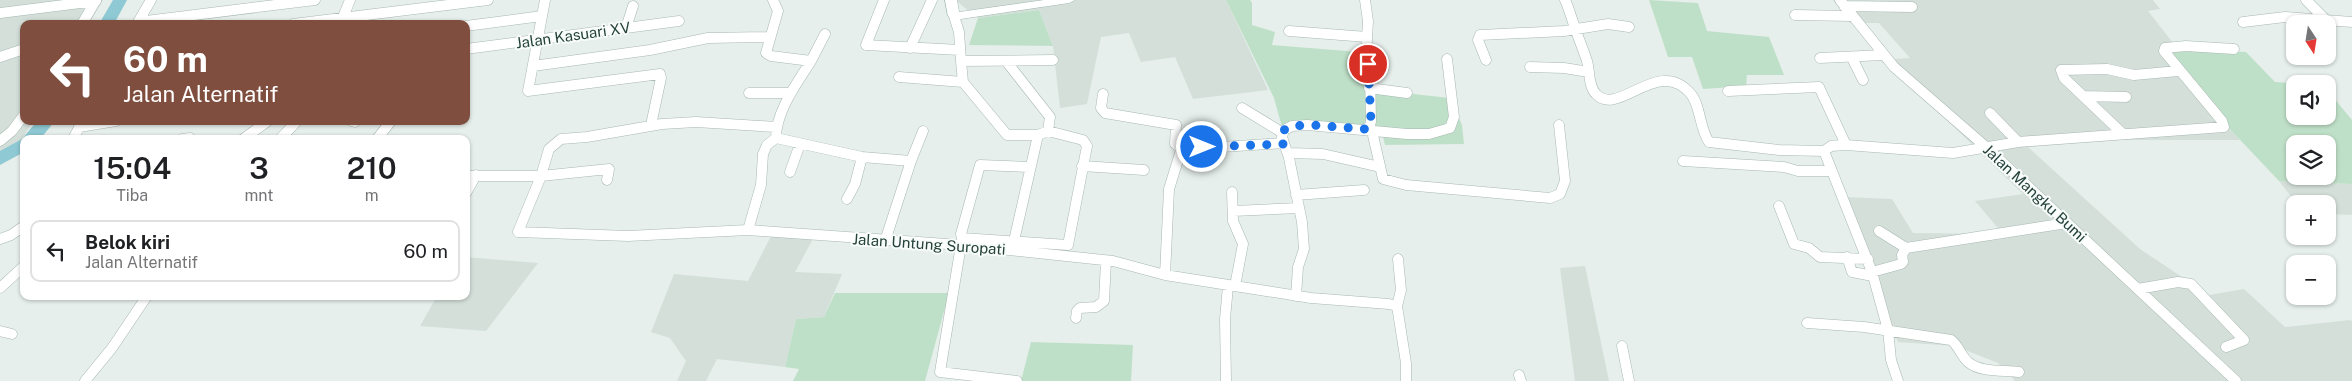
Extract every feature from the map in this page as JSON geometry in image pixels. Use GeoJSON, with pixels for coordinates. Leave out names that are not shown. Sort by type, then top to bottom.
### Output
{"type":"FeatureCollection","features":[{"type":"Feature","properties":{"kind":"street"},"geometry":{"type":"LineString","coordinates":[[140,20],[151,0]]}},
{"type":"Feature","properties":{"kind":"street"},"geometry":{"type":"LineString","coordinates":[[161,20],[315,0]]}},
{"type":"Feature","properties":{"kind":"street"},"geometry":{"type":"LineString","coordinates":[[342,20],[350,0]]}},
{"type":"Feature","properties":{"kind":"street"},"geometry":{"type":"LineString","coordinates":[[349,20],[488,0]]}},
{"type":"Feature","properties":{"kind":"street"},"geometry":{"type":"LineString","coordinates":[[545,0],[528,91],[660,74],[662,78],[651,125]]}},
{"type":"Feature","properties":{"kind":"street"},"geometry":{"type":"LineString","coordinates":[[773,0],[778,11],[766,51],[768,55],[811,61]]}},
{"type":"Feature","properties":{"kind":"street"},"geometry":{"type":"LineString","coordinates":[[884,0],[866,45],[960,50]]}},
{"type":"Feature","properties":{"kind":"street"},"geometry":{"type":"LineString","coordinates":[[910,48],[932,0]]}},
{"type":"Feature","properties":{"kind":"street"},"geometry":{"type":"LineString","coordinates":[[951,0],[959,32],[963,82],[1006,134],[1038,135],[1048,131],[1085,142],[1087,149],[1082,166],[1069,244],[1064,246],[964,238],[961,234],[980,165],[1030,166]]}},
{"type":"Feature","properties":{"kind":"street"},"geometry":{"type":"LineString","coordinates":[[954,16],[1069,0]]}},
{"type":"Feature","properties":{"kind":"street"},"geometry":{"type":"LineString","coordinates":[[1365,0],[1368,21],[1371,124],[1368,130],[1383,180],[1396,184],[1550,198],[1560,194],[1565,181],[1559,125]]}},
{"type":"Feature","properties":{"kind":"street"},"geometry":{"type":"LineString","coordinates":[[1565,0],[1596,95],[1606,100],[1625,96],[1650,82],[1675,82],[1681,84],[1691,94],[1706,138],[1711,142],[1779,150],[1824,152],[1831,146],[1846,145],[1948,153],[2018,142],[2224,127],[2222,121],[2164,52],[2165,48],[2186,46],[2234,50]]}},
{"type":"Feature","properties":{"kind":"street"},"geometry":{"type":"LineString","coordinates":[[2306,0],[2321,15]]}},
{"type":"Feature","properties":{"kind":"street"},"geometry":{"type":"LineString","coordinates":[[0,13],[96,1]]}},
{"type":"Feature","properties":{"kind":"street"},"geometry":{"type":"LineString","coordinates":[[84,20],[96,1]]}},
{"type":"Feature","properties":{"kind":"street"},"geometry":{"type":"LineString","coordinates":[[1842,3],[1912,7]]}},
{"type":"Feature","properties":{"kind":"street","name":"Jalan Mangku Bumi"},"geometry":{"type":"LineString","coordinates":[[1842,3],[1883,55],[1986,147],[2236,381]]}},
{"type":"Feature","properties":{"kind":"street"},"geometry":{"type":"LineString","coordinates":[[626,28],[633,6]]}},
{"type":"Feature","properties":{"kind":"street"},"geometry":{"type":"LineString","coordinates":[[1795,15],[1851,16]]}},
{"type":"Feature","properties":{"kind":"street"},"geometry":{"type":"LineString","coordinates":[[470,25],[542,16]]}},
{"type":"Feature","properties":{"kind":"street"},"geometry":{"type":"LineString","coordinates":[[2243,22],[2286,18]]}},
{"type":"Feature","properties":{"kind":"street"},"geometry":{"type":"LineString","coordinates":[[2336,20],[2352,22]]}},
{"type":"Feature","properties":{"kind":"street","name":"Jalan Kasuari XV"},"geometry":{"type":"LineString","coordinates":[[470,48],[679,21]]}},
{"type":"Feature","properties":{"kind":"street"},"geometry":{"type":"LineString","coordinates":[[1486,60],[1478,40],[1480,35],[1518,31],[1575,30],[1608,24],[1628,27]]}},
{"type":"Feature","properties":{"kind":"street"},"geometry":{"type":"LineString","coordinates":[[1289,31],[1367,37]]}},
{"type":"Feature","properties":{"kind":"street"},"geometry":{"type":"LineString","coordinates":[[748,230],[762,182],[764,167],[761,161],[762,154],[766,144],[776,133],[791,93],[825,34]]}},
{"type":"Feature","properties":{"kind":"street"},"geometry":{"type":"LineString","coordinates":[[533,66],[650,50],[708,38],[770,37]]}},
{"type":"Feature","properties":{"kind":"street"},"geometry":{"type":"LineString","coordinates":[[0,57],[20,50]]}},
{"type":"Feature","properties":{"kind":"street"},"geometry":{"type":"LineString","coordinates":[[1820,58],[1852,58],[1883,55]]}},
{"type":"Feature","properties":{"kind":"street"},"geometry":{"type":"LineString","coordinates":[[1852,58],[1863,80]]}},
{"type":"Feature","properties":{"kind":"street"},"geometry":{"type":"LineString","coordinates":[[1296,296],[1298,267],[1304,249],[1299,208],[1283,133],[1286,128],[1295,126],[1421,134],[1439,133],[1450,128],[1454,117],[1447,59]]}},
{"type":"Feature","properties":{"kind":"street"},"geometry":{"type":"LineString","coordinates":[[961,61],[1053,60]]}},
{"type":"Feature","properties":{"kind":"street"},"geometry":{"type":"LineString","coordinates":[[1006,61],[1051,118],[1048,131]]}},
{"type":"Feature","properties":{"kind":"street"},"geometry":{"type":"LineString","coordinates":[[1530,67],[1564,68],[1589,72]]}},
{"type":"Feature","properties":{"kind":"street"},"geometry":{"type":"LineString","coordinates":[[2123,134],[2060,72],[2062,70],[2112,69],[2134,75],[2178,70]]}},
{"type":"Feature","properties":{"kind":"street"},"geometry":{"type":"LineString","coordinates":[[899,77],[963,82]]}},
{"type":"Feature","properties":{"kind":"street"},"geometry":{"type":"LineString","coordinates":[[1728,91],[1821,83],[1846,145]]}},
{"type":"Feature","properties":{"kind":"street"},"geometry":{"type":"LineString","coordinates":[[1369,88],[1407,93]]}},
{"type":"Feature","properties":{"kind":"street"},"geometry":{"type":"LineString","coordinates":[[749,93],[791,93]]}},
{"type":"Feature","properties":{"kind":"street"},"geometry":{"type":"LineString","coordinates":[[1103,94],[1102,112],[1174,123],[1177,130],[1175,144],[1182,147],[1286,148],[1326,154],[1380,167]]}},
{"type":"Feature","properties":{"kind":"street"},"geometry":{"type":"LineString","coordinates":[[2083,96],[2126,98]]}},
{"type":"Feature","properties":{"kind":"street"},"geometry":{"type":"LineString","coordinates":[[1242,108],[1283,133]]}},
{"type":"Feature","properties":{"kind":"street"},"geometry":{"type":"LineString","coordinates":[[1990,113],[2018,142]]}},
{"type":"Feature","properties":{"kind":"street"},"geometry":{"type":"LineString","coordinates":[[0,141],[12,131],[20,120]]}},
{"type":"Feature","properties":{"kind":"street"},"geometry":{"type":"LineString","coordinates":[[541,176],[549,148],[554,142],[561,139],[614,133],[651,125],[696,122],[776,133],[800,144],[862,157],[911,161]]}},
{"type":"Feature","properties":{"kind":"street"},"geometry":{"type":"LineString","coordinates":[[249,135],[262,125]]}},
{"type":"Feature","properties":{"kind":"street"},"geometry":{"type":"LineString","coordinates":[[284,135],[293,125]]}},
{"type":"Feature","properties":{"kind":"street"},"geometry":{"type":"LineString","coordinates":[[885,241],[911,161],[923,132]]}},
{"type":"Feature","properties":{"kind":"street"},"geometry":{"type":"LineString","coordinates":[[1014,241],[1038,135]]}},
{"type":"Feature","properties":{"kind":"street"},"geometry":{"type":"LineString","coordinates":[[790,172],[800,144]]}},
{"type":"Feature","properties":{"kind":"street"},"geometry":{"type":"LineString","coordinates":[[1165,275],[1169,189],[1182,147]]}},
{"type":"Feature","properties":{"kind":"street"},"geometry":{"type":"LineString","coordinates":[[1824,152],[1830,171],[1873,274],[1888,330],[1891,360],[1898,381]]}},
{"type":"Feature","properties":{"kind":"street"},"geometry":{"type":"LineString","coordinates":[[847,199],[855,184],[862,157]]}},
{"type":"Feature","properties":{"kind":"street"},"geometry":{"type":"LineString","coordinates":[[1682,160],[1760,167],[1784,167],[1798,171],[1830,171]]}},
{"type":"Feature","properties":{"kind":"street"},"geometry":{"type":"LineString","coordinates":[[1082,166],[1144,170]]}},
{"type":"Feature","properties":{"kind":"street"},"geometry":{"type":"LineString","coordinates":[[471,176],[541,176],[609,169],[607,180]]}},
{"type":"Feature","properties":{"kind":"street","name":"Jalan Untung Suropati"},"geometry":{"type":"LineString","coordinates":[[541,176],[518,232],[628,236],[748,230],[961,245],[1106,260],[1165,275],[1232,286],[1296,296],[1374,302],[1397,306]]}},
{"type":"Feature","properties":{"kind":"street"},"geometry":{"type":"LineString","coordinates":[[1296,195],[1364,190]]}},
{"type":"Feature","properties":{"kind":"street"},"geometry":{"type":"LineString","coordinates":[[1226,381],[1225,320],[1243,244],[1235,228],[1232,192]]}},
{"type":"Feature","properties":{"kind":"street"},"geometry":{"type":"LineString","coordinates":[[1778,206],[1794,244],[1809,248],[1820,256],[1868,259]]}},
{"type":"Feature","properties":{"kind":"street"},"geometry":{"type":"LineString","coordinates":[[1233,210],[1299,208]]}},
{"type":"Feature","properties":{"kind":"street"},"geometry":{"type":"LineString","coordinates":[[1879,231],[1906,248],[2067,223]]}},
{"type":"Feature","properties":{"kind":"street"},"geometry":{"type":"LineString","coordinates":[[0,239],[20,229]]}},
{"type":"Feature","properties":{"kind":"street"},"geometry":{"type":"LineString","coordinates":[[961,245],[940,372],[1017,381]]}},
{"type":"Feature","properties":{"kind":"street"},"geometry":{"type":"LineString","coordinates":[[1847,257],[1855,273],[1873,274],[1901,264],[1903,262],[1902,254],[1906,248]]}},
{"type":"Feature","properties":{"kind":"street"},"geometry":{"type":"LineString","coordinates":[[1398,259],[1401,290],[1397,306],[1406,363],[1406,381]]}},
{"type":"Feature","properties":{"kind":"street"},"geometry":{"type":"LineString","coordinates":[[1076,318],[1080,308],[1096,307],[1104,301],[1106,260]]}},
{"type":"Feature","properties":{"kind":"street"},"geometry":{"type":"LineString","coordinates":[[0,288],[20,270]]}},
{"type":"Feature","properties":{"kind":"street"},"geometry":{"type":"LineString","coordinates":[[2138,289],[2178,282],[2191,284],[2244,340],[2243,342],[2226,347]]}},
{"type":"Feature","properties":{"kind":"street"},"geometry":{"type":"LineString","coordinates":[[85,381],[112,348],[144,300]]}},
{"type":"Feature","properties":{"kind":"street"},"geometry":{"type":"LineString","coordinates":[[1807,324],[1864,327],[1951,340],[1958,345],[1963,356],[1974,365],[2019,372]]}},
{"type":"Feature","properties":{"kind":"street"},"geometry":{"type":"LineString","coordinates":[[0,331],[12,334]]}},
{"type":"Feature","properties":{"kind":"street"},"geometry":{"type":"LineString","coordinates":[[1622,346],[1629,381]]}},
{"type":"Feature","properties":{"kind":"shaded area"},"geometry":{"type":"Polygon","coordinates":[[[0,0],[103,0],[91,20],[20,20],[20,125],[31,125],[24,135],[20,135],[20,140],[0,153],[0,0]]]}},
{"type":"Feature","properties":{"kind":"shaded area"},"geometry":{"type":"Polygon","coordinates":[[[955,0],[1226,0],[1268,90],[1193,99],[1175,57],[1141,62],[1129,33],[1101,37],[1087,104],[1060,108],[1053,46],[1039,10],[978,18],[955,0]]]}},
{"type":"Feature","properties":{"kind":"shaded area"},"geometry":{"type":"Polygon","coordinates":[[[1833,0],[2153,0],[2160,9],[2148,11],[2173,43],[2174,70],[2240,140],[2121,140],[2028,147],[2140,249],[2209,295],[2244,289],[2285,327],[2352,321],[2352,381],[2015,381],[1998,363],[1955,346],[1898,342],[1846,197],[1892,199],[1913,233],[2003,234],[1975,201],[2023,194],[1950,123],[1880,60],[1910,58],[1879,23],[1850,23],[1833,0]]]}},
{"type":"Feature","properties":{"kind":"shaded area"},"geometry":{"type":"Polygon","coordinates":[[[2279,181],[2286,181],[2286,185],[2352,184],[2352,215],[2336,214],[2336,195],[2290,195],[2279,181]]]}},
{"type":"Feature","properties":{"kind":"shaded area"},"geometry":{"type":"Polygon","coordinates":[[[772,234],[814,237],[795,272],[842,274],[824,317],[796,319],[785,367],[717,359],[706,381],[677,381],[686,361],[670,338],[651,332],[674,274],[748,281],[772,234]]]}},
{"type":"Feature","properties":{"kind":"shaded area"},"geometry":{"type":"Polygon","coordinates":[[[470,257],[538,263],[486,331],[420,326],[435,300],[470,300],[470,257]]]}},
{"type":"Feature","properties":{"kind":"shaded area"},"geometry":{"type":"Polygon","coordinates":[[[1585,266],[1609,381],[1575,381],[1560,268],[1585,266]]]}},
{"type":"Feature","properties":{"kind":"green space"},"geometry":{"type":"Polygon","coordinates":[[[1226,0],[1250,0],[1252,3],[1252,25],[1275,32],[1272,45],[1359,52],[1367,89],[1450,98],[1462,125],[1464,144],[1385,145],[1381,128],[1282,127],[1274,98],[1226,0]]]}},
{"type":"Feature","properties":{"kind":"green space"},"geometry":{"type":"Polygon","coordinates":[[[1649,0],[1698,3],[1707,31],[1769,37],[1784,75],[1747,75],[1746,86],[1703,89],[1692,57],[1668,57],[1649,0]]]}},
{"type":"Feature","properties":{"kind":"green space"},"geometry":{"type":"Polygon","coordinates":[[[1039,10],[1053,46],[969,45],[978,18],[1039,10]]]}},
{"type":"Feature","properties":{"kind":"green space"},"geometry":{"type":"Polygon","coordinates":[[[2160,49],[2246,52],[2275,82],[2286,83],[2286,125],[2336,125],[2336,101],[2352,120],[2352,184],[2336,183],[2336,135],[2286,135],[2286,181],[2279,181],[2174,70],[2160,49]]]}},
{"type":"Feature","properties":{"kind":"green space"},"geometry":{"type":"Polygon","coordinates":[[[835,293],[949,293],[925,381],[793,381],[799,369],[785,367],[796,319],[824,317],[835,293]]]}},
{"type":"Feature","properties":{"kind":"green space"},"geometry":{"type":"Polygon","coordinates":[[[1031,342],[1133,345],[1131,381],[1021,381],[1031,342]]]}},
{"type":"Feature","properties":{"kind":"waterway"},"geometry":{"type":"LineString","coordinates":[[108,20],[120,0]]}},
{"type":"Feature","properties":{"kind":"waterway"},"geometry":{"type":"LineString","coordinates":[[34,135],[43,125]]}},
{"type":"Feature","properties":{"kind":"waterway"},"geometry":{"type":"LineString","coordinates":[[0,159],[20,146]]}},
{"type":"Feature","properties":{"kind":"route"},"geometry":{"type":"LineString","coordinates":[[1202,147],[1284,144],[1282,137],[1284,130],[1291,126],[1311,125],[1365,129],[1371,124],[1370,73],[1368,64]]}}]}
